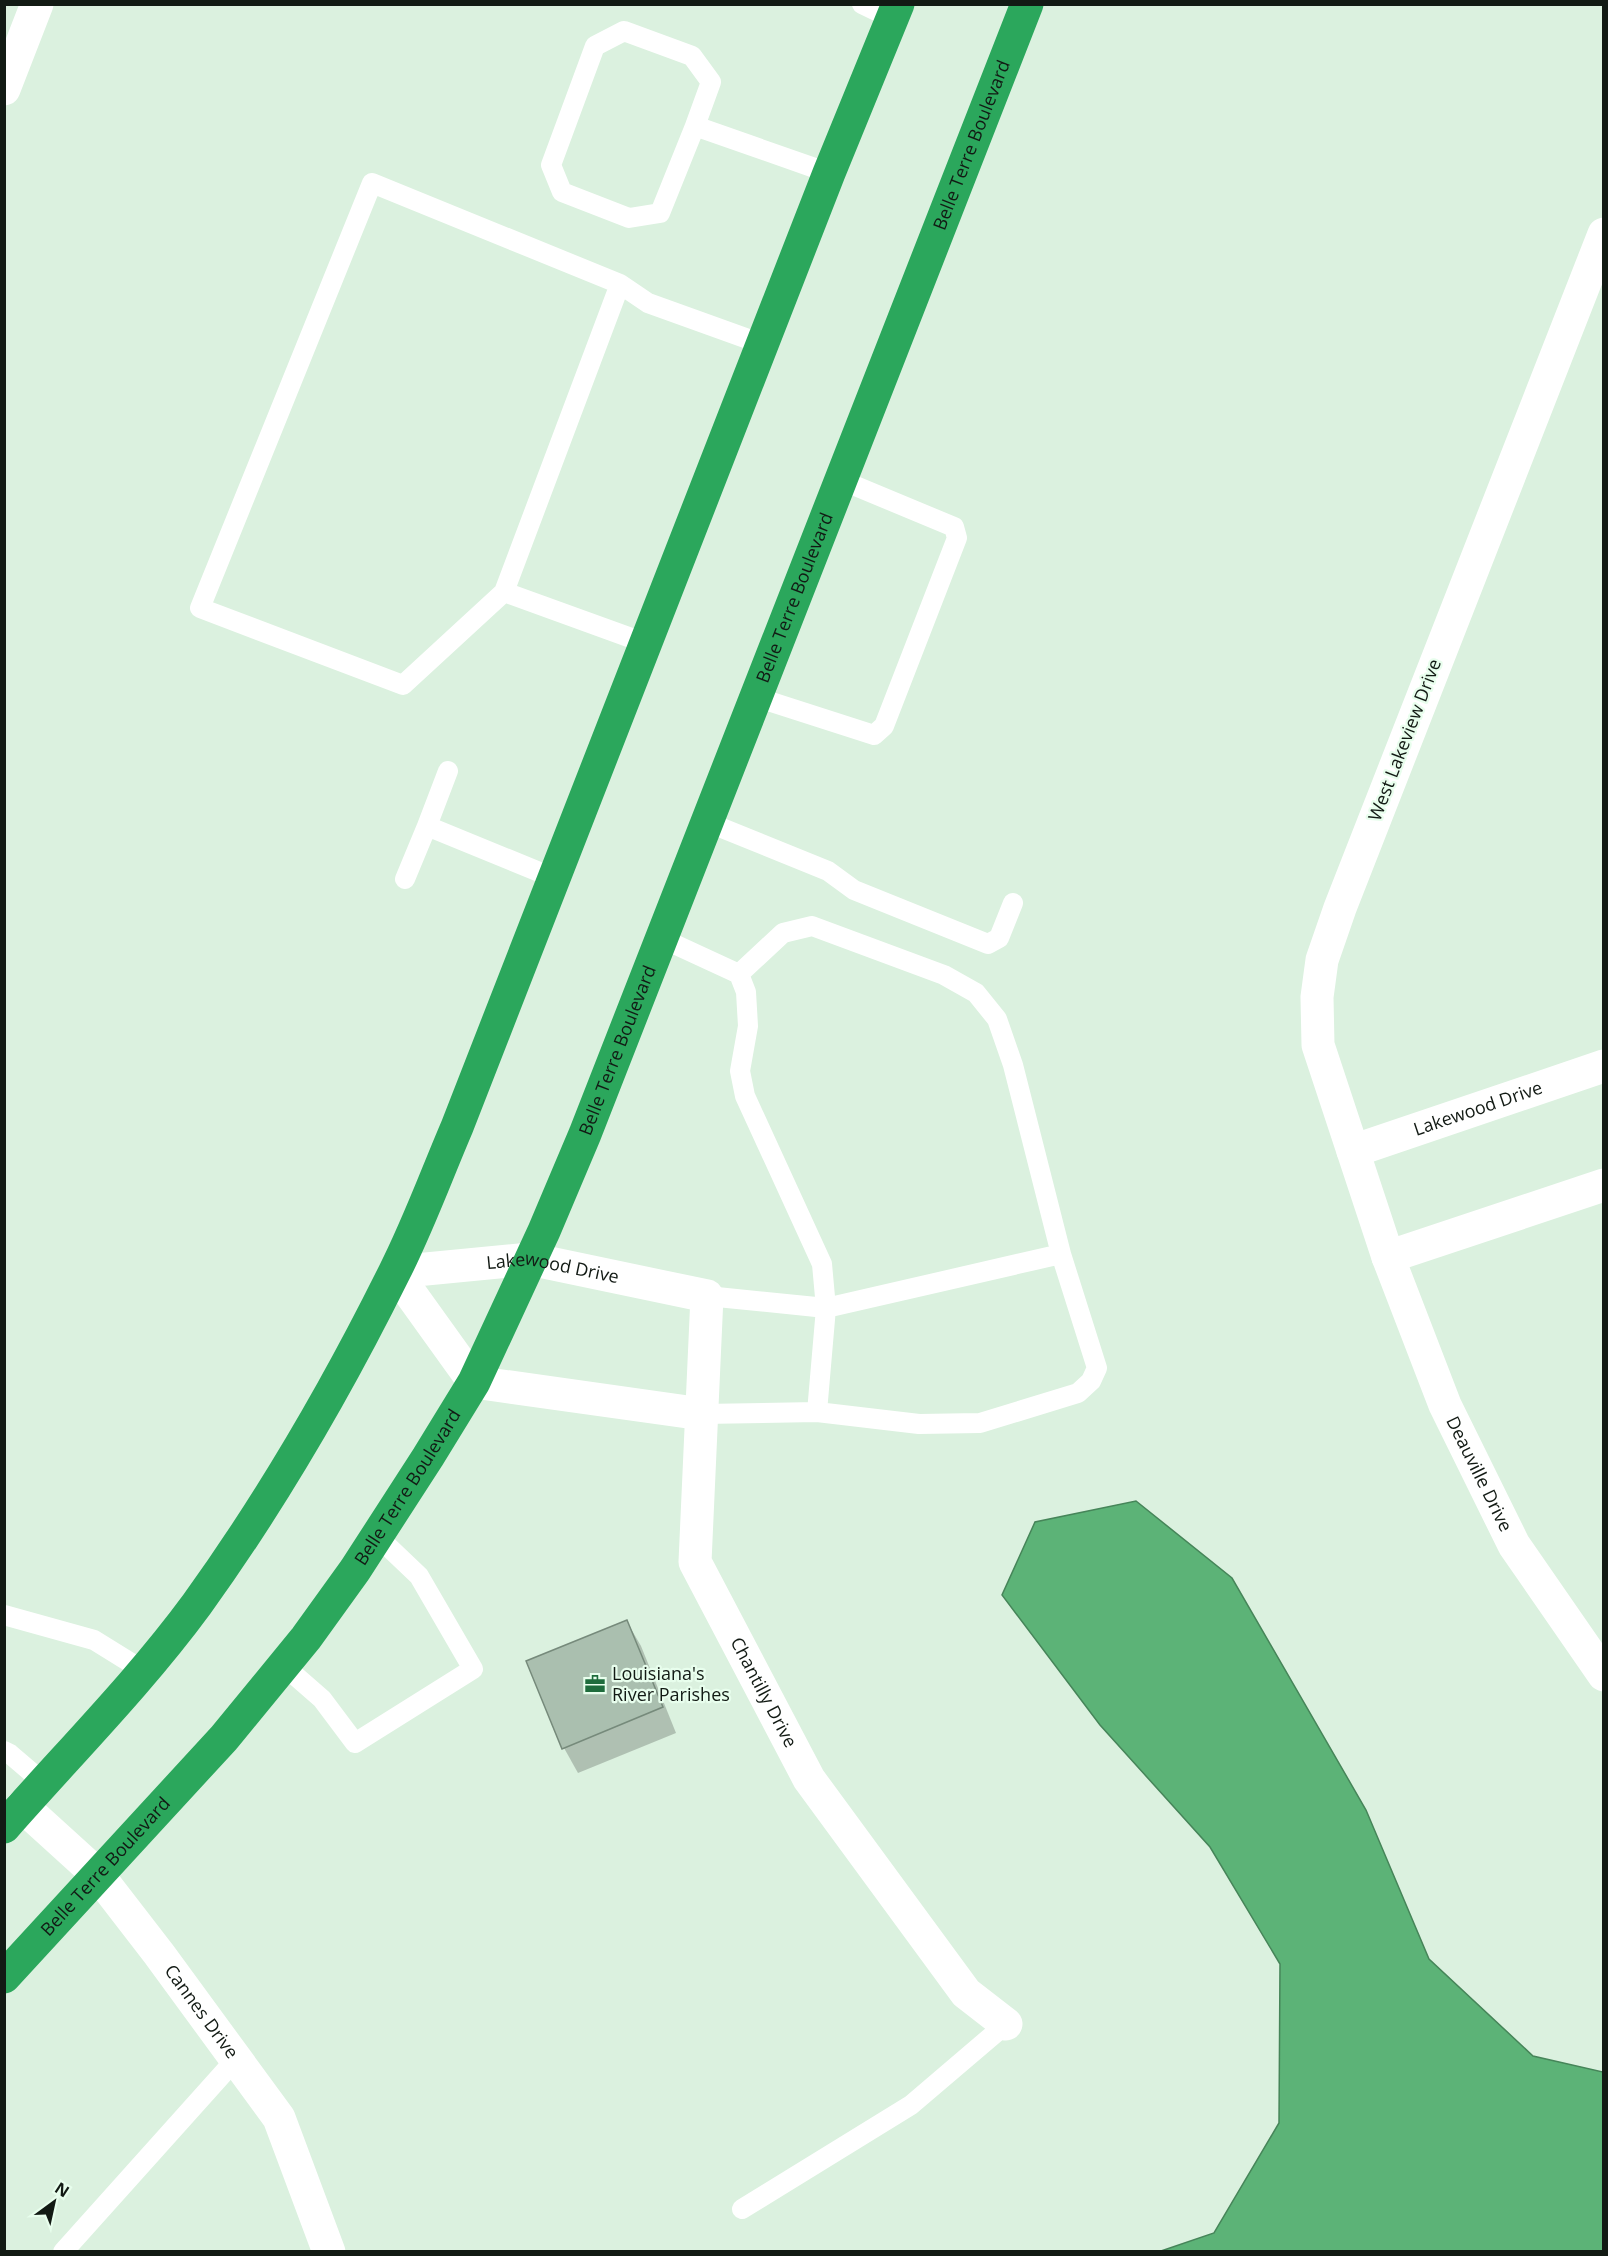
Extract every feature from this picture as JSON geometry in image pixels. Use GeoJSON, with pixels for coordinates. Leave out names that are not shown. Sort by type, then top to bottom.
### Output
{"type":"FeatureCollection","features":[{"type":"Feature","properties":{"kind":"highway","name":"Belle Terre Boulevard"},"geometry":{"type":"LineString","coordinates":[[4,1977],[224,1738],[284,1665],[343,1587],[474,1382],[544,1231],[576,1155],[1027,4]]}},
{"type":"Feature","properties":{"kind":"highway"},"geometry":{"type":"LineString","coordinates":[[24,1805],[144,1671],[196,1605],[265,1505],[326,1401],[395,1272],[457,1127],[829,173],[896,12]]}},
{"type":"Feature","properties":{"kind":"street"},"geometry":{"type":"LineString","coordinates":[[4,89],[37,4]]}},
{"type":"Feature","properties":{"kind":"street","name":"West Lakeview Drive"},"geometry":{"type":"LineString","coordinates":[[1388,1257],[1318,1045],[1317,997],[1322,960],[1344,897],[1604,234]]}},
{"type":"Feature","properties":{"kind":"street","name":"Lakewood Drive"},"geometry":{"type":"LineString","coordinates":[[1353,1151],[1604,1066]]}},
{"type":"Feature","properties":{"kind":"street"},"geometry":{"type":"LineString","coordinates":[[1388,1257],[1604,1185]]}},
{"type":"Feature","properties":{"kind":"street","name":"Deauville Drive"},"geometry":{"type":"LineString","coordinates":[[1388,1257],[1445,1405],[1514,1545],[1604,1675]]}},
{"type":"Feature","properties":{"kind":"street","name":"Lakewood Drive"},"geometry":{"type":"LineString","coordinates":[[395,1272],[530,1259],[708,1296]]}},
{"type":"Feature","properties":{"kind":"street"},"geometry":{"type":"LineString","coordinates":[[395,1272],[474,1382],[702,1414]]}},
{"type":"Feature","properties":{"kind":"street","name":"Chantilly Drive"},"geometry":{"type":"LineString","coordinates":[[708,1296],[695,1562],[809,1779],[966,1993],[1006,2024]]}},
{"type":"Feature","properties":{"kind":"street","name":"Cannes Drive"},"geometry":{"type":"LineString","coordinates":[[24,1805],[98,1875],[279,2118],[328,2252]]}},
{"type":"Feature","properties":{"kind":"lane"},"geometry":{"type":"LineString","coordinates":[[862,4],[896,12]]}},
{"type":"Feature","properties":{"kind":"lane"},"geometry":{"type":"LineString","coordinates":[[624,31],[692,56],[711,82],[695,126],[660,213],[629,218],[562,192],[551,165],[595,46],[624,31]]}},
{"type":"Feature","properties":{"kind":"lane"},"geometry":{"type":"LineString","coordinates":[[695,126],[829,173]]}},
{"type":"Feature","properties":{"kind":"lane"},"geometry":{"type":"LineString","coordinates":[[620,284],[504,592],[403,685],[200,608],[372,183],[620,284],[648,303],[762,344]]}},
{"type":"Feature","properties":{"kind":"lane"},"geometry":{"type":"LineString","coordinates":[[756,697],[874,735],[884,726],[889,715],[957,538],[954,526],[841,480]]}},
{"type":"Feature","properties":{"kind":"lane"},"geometry":{"type":"LineString","coordinates":[[504,592],[645,643]]}},
{"type":"Feature","properties":{"kind":"lane"},"geometry":{"type":"LineString","coordinates":[[405,879],[448,771]]}},
{"type":"Feature","properties":{"kind":"lane"},"geometry":{"type":"LineString","coordinates":[[707,822],[828,871],[854,891],[988,944],[999,938],[1013,903]]}},
{"type":"Feature","properties":{"kind":"lane"},"geometry":{"type":"LineString","coordinates":[[427,826],[554,878]]}},
{"type":"Feature","properties":{"kind":"lane"},"geometry":{"type":"LineString","coordinates":[[702,1414],[817,1412],[919,1424],[980,1423],[1078,1393],[1091,1381],[1097,1368],[1061,1254],[1012,1065],[997,1019],[976,993],[944,975],[812,926],[783,933],[739,974]]}},
{"type":"Feature","properties":{"kind":"lane"},"geometry":{"type":"LineString","coordinates":[[661,938],[739,974],[746,992],[748,1026],[740,1071],[745,1095],[822,1264],[826,1308],[817,1412]]}},
{"type":"Feature","properties":{"kind":"lane"},"geometry":{"type":"LineString","coordinates":[[708,1296],[826,1308],[1061,1254]]}},
{"type":"Feature","properties":{"kind":"lane"},"geometry":{"type":"LineString","coordinates":[[284,1665],[322,1699],[355,1743],[473,1669],[419,1576],[377,1536]]}},
{"type":"Feature","properties":{"kind":"lane"},"geometry":{"type":"LineString","coordinates":[[4,1615],[94,1640],[144,1671]]}},
{"type":"Feature","properties":{"kind":"lane"},"geometry":{"type":"LineString","coordinates":[[4,1751],[24,1805]]}},
{"type":"Feature","properties":{"kind":"lane"},"geometry":{"type":"LineString","coordinates":[[742,2209],[911,2105],[1006,2024]]}},
{"type":"Feature","properties":{"kind":"lane"},"geometry":{"type":"LineString","coordinates":[[63,2252],[236,2059]]}},
{"type":"Feature","properties":{"kind":"shaded area"},"geometry":{"type":"Polygon","coordinates":[[[1136,1501],[1232,1578],[1366,1810],[1429,1959],[1533,2056],[1603,2072],[1603,2251],[1161,2251],[1214,2233],[1279,2123],[1280,1964],[1210,1847],[1100,1725],[1002,1595],[1035,1522],[1136,1501]]]}},
{"type":"Feature","properties":{"kind":"building","name":"Louisiana's River Parishes"},"geometry":{"type":"Polygon","coordinates":[[[627,1620],[663,1707],[562,1749],[526,1661],[627,1620]]]}},
{"type":"Feature","properties":{"kind":"place","name":"Louisiana's River Parishes"},"geometry":{"type":"Point","coordinates":[595,1684]}}]}
